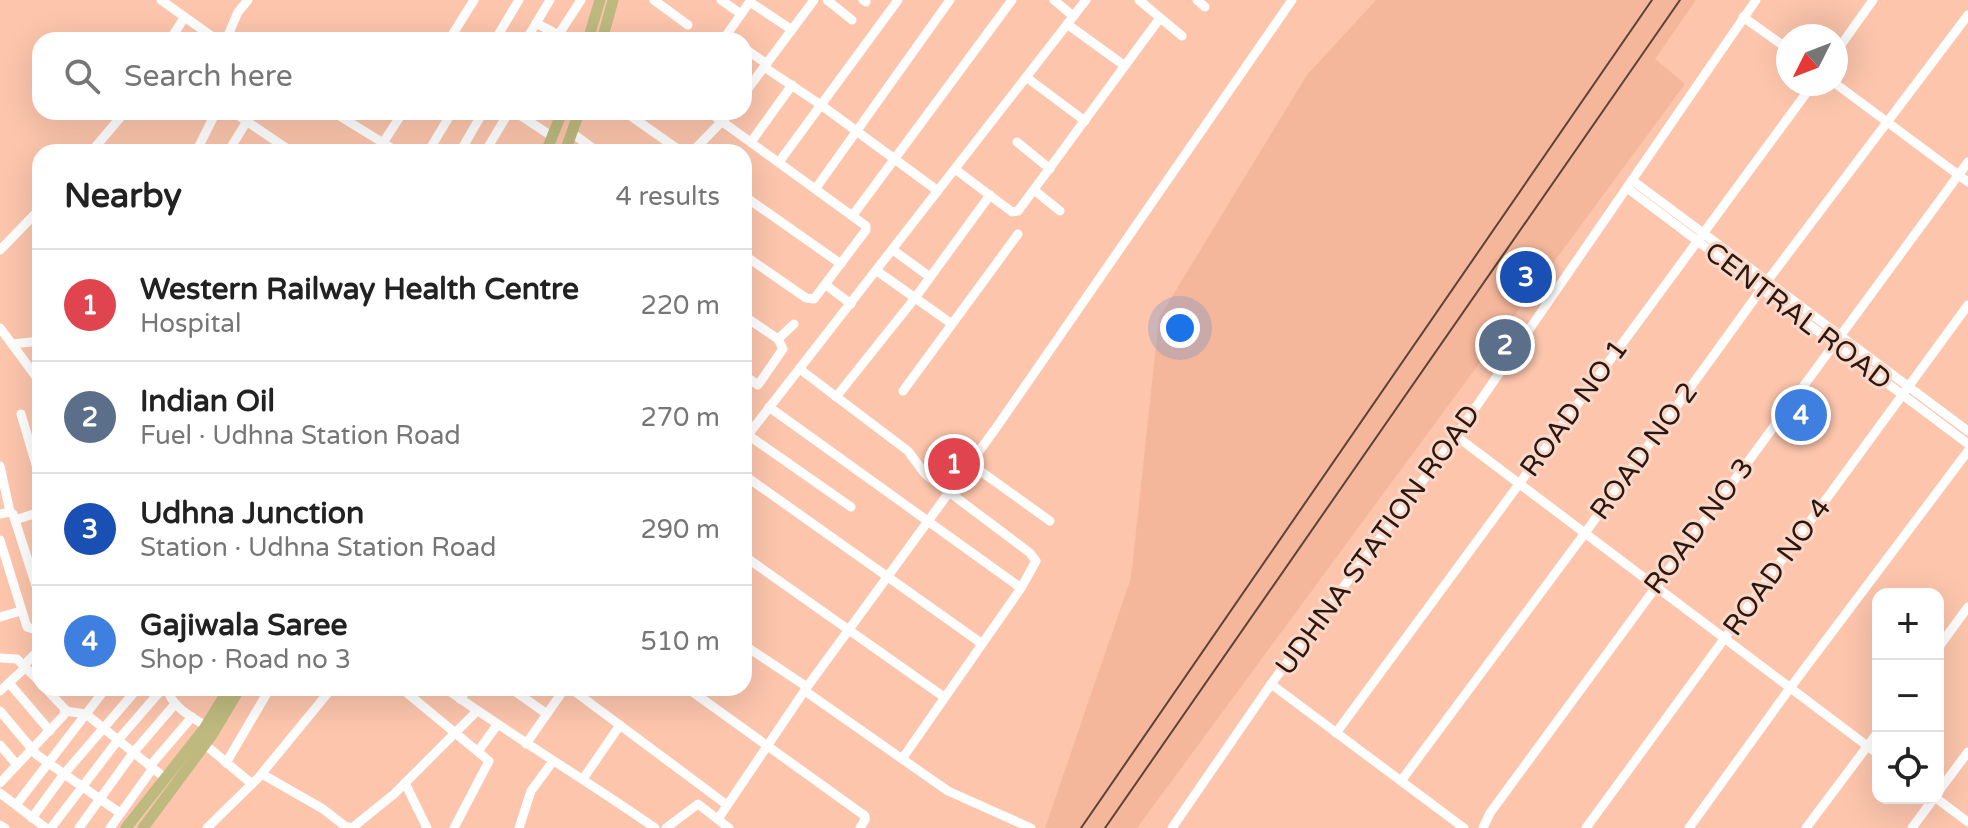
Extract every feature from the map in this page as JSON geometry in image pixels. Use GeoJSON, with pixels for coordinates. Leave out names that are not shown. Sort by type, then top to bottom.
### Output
{"type":"FeatureCollection","features":[{"type":"Feature","properties":{"kind":"main road"},"geometry":{"type":"LineString","coordinates":[[590,32],[600,0]]}},
{"type":"Feature","properties":{"kind":"main road"},"geometry":{"type":"LineString","coordinates":[[606,32],[613,0]]}},
{"type":"Feature","properties":{"kind":"main road"},"geometry":{"type":"LineString","coordinates":[[550,144],[559,120]]}},
{"type":"Feature","properties":{"kind":"main road"},"geometry":{"type":"LineString","coordinates":[[568,144],[576,120]]}},
{"type":"Feature","properties":{"kind":"main road"},"geometry":{"type":"LineString","coordinates":[[126,828],[165,778],[201,742],[206,726],[224,696]]}},
{"type":"Feature","properties":{"kind":"main road"},"geometry":{"type":"LineString","coordinates":[[143,828],[234,696]]}},
{"type":"Feature","properties":{"kind":"street"},"geometry":{"type":"LineString","coordinates":[[161,0],[205,32]]}},
{"type":"Feature","properties":{"kind":"street"},"geometry":{"type":"LineString","coordinates":[[229,32],[238,12],[248,0]]}},
{"type":"Feature","properties":{"kind":"street"},"geometry":{"type":"LineString","coordinates":[[454,32],[474,0]]}},
{"type":"Feature","properties":{"kind":"street"},"geometry":{"type":"LineString","coordinates":[[500,32],[519,0]]}},
{"type":"Feature","properties":{"kind":"street"},"geometry":{"type":"LineString","coordinates":[[531,32],[550,0]]}},
{"type":"Feature","properties":{"kind":"street"},"geometry":{"type":"LineString","coordinates":[[560,32],[581,0]]}},
{"type":"Feature","properties":{"kind":"street"},"geometry":{"type":"LineString","coordinates":[[654,0],[688,25]]}},
{"type":"Feature","properties":{"kind":"street"},"geometry":{"type":"LineString","coordinates":[[721,0],[741,14]]}},
{"type":"Feature","properties":{"kind":"street"},"geometry":{"type":"LineString","coordinates":[[753,82],[814,0]]}},
{"type":"Feature","properties":{"kind":"street"},"geometry":{"type":"LineString","coordinates":[[827,0],[852,20]]}},
{"type":"Feature","properties":{"kind":"street"},"geometry":{"type":"LineString","coordinates":[[779,162],[898,0]]}},
{"type":"Feature","properties":{"kind":"street"},"geometry":{"type":"LineString","coordinates":[[816,188],[950,0]]}},
{"type":"Feature","properties":{"kind":"street"},"geometry":{"type":"LineString","coordinates":[[853,215],[1012,0]]}},
{"type":"Feature","properties":{"kind":"street"},"geometry":{"type":"LineString","coordinates":[[1054,0],[1070,20],[1125,66]]}},
{"type":"Feature","properties":{"kind":"street"},"geometry":{"type":"LineString","coordinates":[[752,429],[1086,0]]}},
{"type":"Feature","properties":{"kind":"street"},"geometry":{"type":"LineString","coordinates":[[1139,0],[1182,36]]}},
{"type":"Feature","properties":{"kind":"street"},"geometry":{"type":"LineString","coordinates":[[718,819],[806,689],[996,428],[1292,0]]}},
{"type":"Feature","properties":{"kind":"street","name":"UDHNA STATION ROAD"},"geometry":{"type":"LineString","coordinates":[[1172,828],[1271,684],[1456,436],[1754,0]]}},
{"type":"Feature","properties":{"kind":"street"},"geometry":{"type":"LineString","coordinates":[[1848,35],[1873,0]]}},
{"type":"Feature","properties":{"kind":"street"},"geometry":{"type":"LineString","coordinates":[[731,32],[751,1],[792,30]]}},
{"type":"Feature","properties":{"kind":"street","name":"ROAD NO 2"},"geometry":{"type":"LineString","coordinates":[[1401,781],[1765,284],[1968,15]]}},
{"type":"Feature","properties":{"kind":"street"},"geometry":{"type":"LineString","coordinates":[[1743,17],[1776,40]]}},
{"type":"Feature","properties":{"kind":"street"},"geometry":{"type":"LineString","coordinates":[[175,32],[184,18]]}},
{"type":"Feature","properties":{"kind":"street"},"geometry":{"type":"LineString","coordinates":[[955,169],[1015,213],[1160,18]]}},
{"type":"Feature","properties":{"kind":"street"},"geometry":{"type":"LineString","coordinates":[[536,23],[550,32]]}},
{"type":"Feature","properties":{"kind":"street"},"geometry":{"type":"LineString","coordinates":[[752,54],[938,191]]}},
{"type":"Feature","properties":{"kind":"street"},"geometry":{"type":"LineString","coordinates":[[1026,77],[1085,121]]}},
{"type":"Feature","properties":{"kind":"street"},"geometry":{"type":"LineString","coordinates":[[751,142],[792,85]]}},
{"type":"Feature","properties":{"kind":"street"},"geometry":{"type":"LineString","coordinates":[[1848,93],[1968,182]]}},
{"type":"Feature","properties":{"kind":"street","name":"ROAD NO 1"},"geometry":{"type":"LineString","coordinates":[[1336,733],[1804,96]]}},
{"type":"Feature","properties":{"kind":"street"},"geometry":{"type":"LineString","coordinates":[[98,144],[118,120]]}},
{"type":"Feature","properties":{"kind":"street"},"geometry":{"type":"LineString","coordinates":[[200,144],[212,120]]}},
{"type":"Feature","properties":{"kind":"street"},"geometry":{"type":"LineString","coordinates":[[346,120],[383,143],[398,120]]}},
{"type":"Feature","properties":{"kind":"street"},"geometry":{"type":"LineString","coordinates":[[433,144],[447,120]]}},
{"type":"Feature","properties":{"kind":"street"},"geometry":{"type":"LineString","coordinates":[[465,144],[478,120]]}},
{"type":"Feature","properties":{"kind":"street"},"geometry":{"type":"LineString","coordinates":[[490,144],[504,120]]}},
{"type":"Feature","properties":{"kind":"street"},"geometry":{"type":"LineString","coordinates":[[527,120],[553,137]]}},
{"type":"Feature","properties":{"kind":"street"},"geometry":{"type":"LineString","coordinates":[[636,120],[671,144]]}},
{"type":"Feature","properties":{"kind":"street"},"geometry":{"type":"LineString","coordinates":[[720,120],[863,222],[866,230],[818,296],[810,300],[752,260]]}},
{"type":"Feature","properties":{"kind":"street"},"geometry":{"type":"LineString","coordinates":[[233,144],[247,121],[280,144]]}},
{"type":"Feature","properties":{"kind":"street"},"geometry":{"type":"LineString","coordinates":[[700,144],[723,122]]}},
{"type":"Feature","properties":{"kind":"street"},"geometry":{"type":"LineString","coordinates":[[572,133],[587,144]]}},
{"type":"Feature","properties":{"kind":"street"},"geometry":{"type":"LineString","coordinates":[[1017,142],[1050,169]]}},
{"type":"Feature","properties":{"kind":"street","name":"ROAD NO 3"},"geometry":{"type":"LineString","coordinates":[[1474,828],[1490,813],[1968,162]]}},
{"type":"Feature","properties":{"kind":"street","name":"CENTRAL ROAD"},"geometry":{"type":"LineString","coordinates":[[1630,184],[1904,390],[1968,444]]}},
{"type":"Feature","properties":{"kind":"street"},"geometry":{"type":"LineString","coordinates":[[1034,190],[1060,211]]}},
{"type":"Feature","properties":{"kind":"street"},"geometry":{"type":"LineString","coordinates":[[836,397],[915,298],[990,195]]}},
{"type":"Feature","properties":{"kind":"street"},"geometry":{"type":"LineString","coordinates":[[752,202],[841,264]]}},
{"type":"Feature","properties":{"kind":"street"},"geometry":{"type":"LineString","coordinates":[[0,250],[32,217]]}},
{"type":"Feature","properties":{"kind":"street"},"geometry":{"type":"LineString","coordinates":[[903,391],[1018,234]]}},
{"type":"Feature","properties":{"kind":"street"},"geometry":{"type":"LineString","coordinates":[[893,250],[930,277]]}},
{"type":"Feature","properties":{"kind":"street"},"geometry":{"type":"LineString","coordinates":[[877,271],[952,324]]}},
{"type":"Feature","properties":{"kind":"street"},"geometry":{"type":"LineString","coordinates":[[826,285],[851,304]]}},
{"type":"Feature","properties":{"kind":"street","name":"ROAD NO 4"},"geometry":{"type":"LineString","coordinates":[[1586,828],[1968,305]]}},
{"type":"Feature","properties":{"kind":"street"},"geometry":{"type":"LineString","coordinates":[[752,321],[778,339],[783,349],[758,385],[752,381]]}},
{"type":"Feature","properties":{"kind":"street"},"geometry":{"type":"LineString","coordinates":[[778,339],[794,324]]}},
{"type":"Feature","properties":{"kind":"street"},"geometry":{"type":"LineString","coordinates":[[0,328],[32,371]]}},
{"type":"Feature","properties":{"kind":"street"},"geometry":{"type":"LineString","coordinates":[[13,344],[32,342]]}},
{"type":"Feature","properties":{"kind":"street"},"geometry":{"type":"LineString","coordinates":[[801,370],[908,451],[922,471],[1035,558],[1035,564],[1021,588],[902,759]]}},
{"type":"Feature","properties":{"kind":"street","name":"CENTRAL ROAD"},"geometry":{"type":"LineString","coordinates":[[1904,390],[1968,431]]}},
{"type":"Feature","properties":{"kind":"street"},"geometry":{"type":"LineString","coordinates":[[769,407],[1021,588]]}},
{"type":"Feature","properties":{"kind":"street"},"geometry":{"type":"LineString","coordinates":[[21,414],[32,444]]}},
{"type":"Feature","properties":{"kind":"street"},"geometry":{"type":"LineString","coordinates":[[1456,436],[1872,749]]}},
{"type":"Feature","properties":{"kind":"street"},"geometry":{"type":"LineString","coordinates":[[752,441],[851,507]]}},
{"type":"Feature","properties":{"kind":"street"},"geometry":{"type":"LineString","coordinates":[[1689,828],[1968,451]]}},
{"type":"Feature","properties":{"kind":"street"},"geometry":{"type":"LineString","coordinates":[[969,463],[1050,521]]}},
{"type":"Feature","properties":{"kind":"street"},"geometry":{"type":"LineString","coordinates":[[0,466],[8,515],[32,577]]}},
{"type":"Feature","properties":{"kind":"street"},"geometry":{"type":"LineString","coordinates":[[752,480],[888,574],[981,643]]}},
{"type":"Feature","properties":{"kind":"street"},"geometry":{"type":"LineString","coordinates":[[8,515],[32,513]]}},
{"type":"Feature","properties":{"kind":"street"},"geometry":{"type":"LineString","coordinates":[[0,540],[21,611],[29,629],[32,627]]}},
{"type":"Feature","properties":{"kind":"street"},"geometry":{"type":"LineString","coordinates":[[752,562],[944,697]]}},
{"type":"Feature","properties":{"kind":"street"},"geometry":{"type":"LineString","coordinates":[[1944,640],[1968,607]]}},
{"type":"Feature","properties":{"kind":"street"},"geometry":{"type":"LineString","coordinates":[[0,617],[21,611]]}},
{"type":"Feature","properties":{"kind":"street"},"geometry":{"type":"LineString","coordinates":[[752,651],[948,791],[1031,828]]}},
{"type":"Feature","properties":{"kind":"street"},"geometry":{"type":"LineString","coordinates":[[0,658],[11,657],[32,673]]}},
{"type":"Feature","properties":{"kind":"street"},"geometry":{"type":"LineString","coordinates":[[0,691],[32,658]]}},
{"type":"Feature","properties":{"kind":"street"},"geometry":{"type":"LineString","coordinates":[[9,683],[50,731]]}},
{"type":"Feature","properties":{"kind":"street"},"geometry":{"type":"LineString","coordinates":[[1271,684],[1464,828]]}},
{"type":"Feature","properties":{"kind":"street"},"geometry":{"type":"LineString","coordinates":[[53,696],[65,711],[86,714],[165,778]]}},
{"type":"Feature","properties":{"kind":"street"},"geometry":{"type":"LineString","coordinates":[[16,805],[100,696]]}},
{"type":"Feature","properties":{"kind":"street"},"geometry":{"type":"LineString","coordinates":[[32,818],[64,774],[131,696]]}},
{"type":"Feature","properties":{"kind":"street"},"geometry":{"type":"LineString","coordinates":[[0,793],[46,828],[158,696]]}},
{"type":"Feature","properties":{"kind":"street"},"geometry":{"type":"LineString","coordinates":[[169,696],[175,704],[206,726]]}},
{"type":"Feature","properties":{"kind":"street"},"geometry":{"type":"LineString","coordinates":[[226,763],[265,696]]}},
{"type":"Feature","properties":{"kind":"street"},"geometry":{"type":"LineString","coordinates":[[207,828],[262,774],[325,696]]}},
{"type":"Feature","properties":{"kind":"street"},"geometry":{"type":"LineString","coordinates":[[411,696],[488,758],[488,766],[454,828]]}},
{"type":"Feature","properties":{"kind":"street"},"geometry":{"type":"LineString","coordinates":[[456,696],[655,828]]}},
{"type":"Feature","properties":{"kind":"street"},"geometry":{"type":"LineString","coordinates":[[521,696],[547,714]]}},
{"type":"Feature","properties":{"kind":"street"},"geometry":{"type":"LineString","coordinates":[[526,744],[562,696]]}},
{"type":"Feature","properties":{"kind":"street"},"geometry":{"type":"LineString","coordinates":[[579,696],[727,805]]}},
{"type":"Feature","properties":{"kind":"street"},"geometry":{"type":"LineString","coordinates":[[698,696],[865,816],[860,828]]}},
{"type":"Feature","properties":{"kind":"street"},"geometry":{"type":"LineString","coordinates":[[79,828],[133,753],[175,704]]}},
{"type":"Feature","properties":{"kind":"street"},"geometry":{"type":"LineString","coordinates":[[0,711],[33,750],[120,813]]}},
{"type":"Feature","properties":{"kind":"street"},"geometry":{"type":"LineString","coordinates":[[0,783],[65,711]]}},
{"type":"Feature","properties":{"kind":"street"},"geometry":{"type":"LineString","coordinates":[[262,774],[323,809],[348,828],[356,825],[405,783],[477,711]]}},
{"type":"Feature","properties":{"kind":"street"},"geometry":{"type":"LineString","coordinates":[[110,828],[151,767],[192,717]]}},
{"type":"Feature","properties":{"kind":"street"},"geometry":{"type":"LineString","coordinates":[[479,750],[497,725]]}},
{"type":"Feature","properties":{"kind":"street"},"geometry":{"type":"LineString","coordinates":[[583,779],[620,725]]}},
{"type":"Feature","properties":{"kind":"street"},"geometry":{"type":"LineString","coordinates":[[1806,828],[1872,740]]}},
{"type":"Feature","properties":{"kind":"street"},"geometry":{"type":"LineString","coordinates":[[201,742],[252,784]]}},
{"type":"Feature","properties":{"kind":"street"},"geometry":{"type":"LineString","coordinates":[[0,745],[17,765]]}},
{"type":"Feature","properties":{"kind":"street"},"geometry":{"type":"LineString","coordinates":[[1944,784],[1968,752]]}},
{"type":"Feature","properties":{"kind":"street"},"geometry":{"type":"LineString","coordinates":[[519,828],[531,791],[553,761]]}},
{"type":"Feature","properties":{"kind":"street"},"geometry":{"type":"LineString","coordinates":[[405,783],[427,828]]}},
{"type":"Feature","properties":{"kind":"street"},"geometry":{"type":"LineString","coordinates":[[666,828],[698,804],[729,828]]}},
{"type":"Feature","properties":{"kind":"street"},"geometry":{"type":"LineString","coordinates":[[1912,828],[1930,804]]}},
{"type":"Feature","properties":{"kind":"street"},"geometry":{"type":"LineString","coordinates":[[1943,804],[1968,822]]}},
{"type":"Feature","properties":{"kind":"street","name":"ROAD NO 3"},"geometry":{"type":"LineString","coordinates":[[1483,828],[1490,813]]}},
{"type":"Feature","properties":{"kind":"shaded area"},"geometry":{"type":"Polygon","coordinates":[[[1376,0],[1696,0],[1655,59],[1685,84],[1137,828],[1045,828],[1131,578],[1159,318],[1307,75],[1376,0]]]}},
{"type":"Feature","properties":{"kind":"railway"},"geometry":{"type":"LineString","coordinates":[[1081,828],[1652,0]]}},
{"type":"Feature","properties":{"kind":"railway"},"geometry":{"type":"LineString","coordinates":[[1105,828],[1680,0]]}},
{"type":"Feature","properties":{"kind":"place","name":"Udhna Junction"},"geometry":{"type":"Point","coordinates":[1526,277]}},
{"type":"Feature","properties":{"kind":"place","name":"Indian Oil"},"geometry":{"type":"Point","coordinates":[1505,345]}},
{"type":"Feature","properties":{"kind":"place","name":"Gajiwala Saree"},"geometry":{"type":"Point","coordinates":[1801,415]}},
{"type":"Feature","properties":{"kind":"place","name":"Western Railway Health Centre"},"geometry":{"type":"Point","coordinates":[954,464]}}]}
